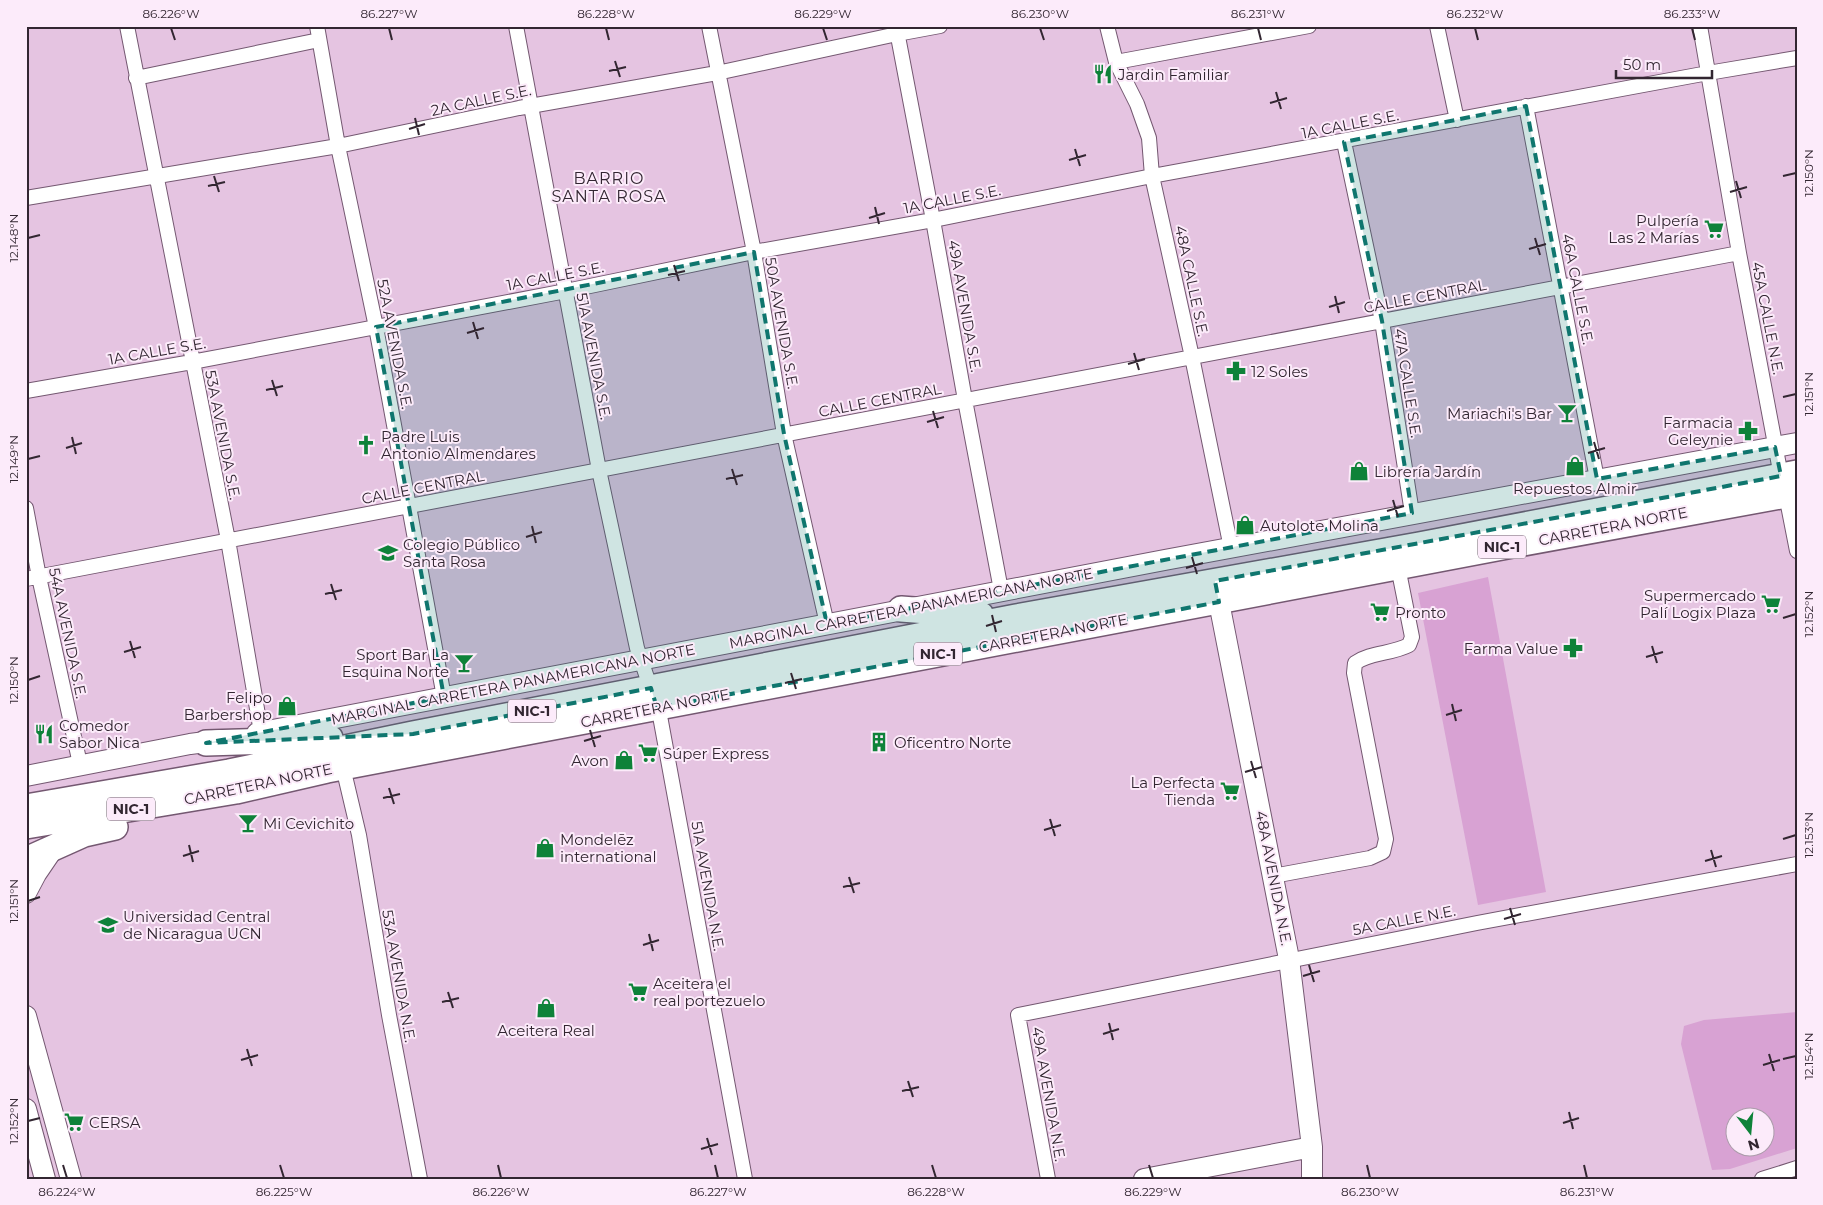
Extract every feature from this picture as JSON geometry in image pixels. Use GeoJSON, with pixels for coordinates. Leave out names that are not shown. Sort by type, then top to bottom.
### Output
{"type":"FeatureCollection","features":[{"type":"Feature","properties":{"kind":"highway","name":"CARRETERA NORTE"},"geometry":{"type":"LineString","coordinates":[[26,807],[327,770],[526,732],[654,698],[1016,617],[1398,567],[1714,507],[1790,484]]}},
{"type":"Feature","properties":{"kind":"highway","name":"CARRETERA NORTE"},"geometry":{"type":"LineString","coordinates":[[26,826],[232,781],[412,734],[654,698],[1217,591],[1419,545],[1790,484]]}},
{"type":"Feature","properties":{"kind":"highway"},"geometry":{"type":"LineString","coordinates":[[901,609],[1016,617]]}},
{"type":"Feature","properties":{"kind":"highway"},"geometry":{"type":"LineString","coordinates":[[26,860],[84,834],[247,804],[455,754],[526,732]]}},
{"type":"Feature","properties":{"kind":"highway"},"geometry":{"type":"LineString","coordinates":[[206,743],[412,734]]}},
{"type":"Feature","properties":{"kind":"street","name":"53A AVENIDA S.E."},"geometry":{"type":"LineString","coordinates":[[127,26],[228,540],[261,732]]}},
{"type":"Feature","properties":{"kind":"street","name":"52A AVENIDA S.E."},"geometry":{"type":"LineString","coordinates":[[317,26],[338,146],[376,327],[444,697]]}},
{"type":"Feature","properties":{"kind":"street","name":"51A AVENIDA S.E."},"geometry":{"type":"LineString","coordinates":[[516,26],[599,470],[641,660]]}},
{"type":"Feature","properties":{"kind":"street","name":"50A AVENIDA S.E."},"geometry":{"type":"LineString","coordinates":[[708,26],[754,252],[784,434],[827,624]]}},
{"type":"Feature","properties":{"kind":"street","name":"2A CALLE S.E."},"geometry":{"type":"LineString","coordinates":[[26,198],[338,146],[531,106],[717,72],[897,30],[940,26]]}},
{"type":"Feature","properties":{"kind":"street","name":"48A CALLE S.E."},"geometry":{"type":"LineString","coordinates":[[1107,26],[1116,62],[1137,104],[1149,138],[1152,176],[1192,357],[1231,548]]}},
{"type":"Feature","properties":{"kind":"street"},"geometry":{"type":"LineString","coordinates":[[1116,62],[1310,26]]}},
{"type":"Feature","properties":{"kind":"street"},"geometry":{"type":"LineString","coordinates":[[1437,26],[1457,120]]}},
{"type":"Feature","properties":{"kind":"street","name":"45A CALLE N.E."},"geometry":{"type":"LineString","coordinates":[[1700,26],[1775,447],[1790,484],[1797,550]]}},
{"type":"Feature","properties":{"kind":"street","name":"49A AVENIDA S.E."},"geometry":{"type":"LineString","coordinates":[[897,30],[934,220],[965,400],[1001,590]]}},
{"type":"Feature","properties":{"kind":"street"},"geometry":{"type":"LineString","coordinates":[[136,78],[319,40]]}},
{"type":"Feature","properties":{"kind":"street","name":"1A CALLE S.E."},"geometry":{"type":"LineString","coordinates":[[26,391],[192,362],[566,291],[754,252],[934,220],[1152,176],[1344,142],[1526,106],[1797,58]]}},
{"type":"Feature","properties":{"kind":"street","name":"46A CALLE S.E."},"geometry":{"type":"LineString","coordinates":[[1526,106],[1562,287],[1597,479]]}},
{"type":"Feature","properties":{"kind":"street","name":"47A CALLE S.E."},"geometry":{"type":"LineString","coordinates":[[1344,142],[1382,321],[1412,513]]}},
{"type":"Feature","properties":{"kind":"street","name":"CALLE CENTRAL"},"geometry":{"type":"LineString","coordinates":[[32,578],[1739,253]]}},
{"type":"Feature","properties":{"kind":"street","name":"MARGINAL CARRETERA PANAMERICANA NORTE"},"geometry":{"type":"LineString","coordinates":[[26,776],[80,764],[190,744],[206,743],[1001,590],[1797,443]]}},
{"type":"Feature","properties":{"kind":"street","name":"54A AVENIDA S.E."},"geometry":{"type":"LineString","coordinates":[[26,508],[32,578],[80,764]]}},
{"type":"Feature","properties":{"kind":"street"},"geometry":{"type":"LineString","coordinates":[[1273,876],[1370,858],[1383,852],[1386,839],[1354,673],[1354,663],[1362,658],[1402,649],[1409,645],[1412,637],[1398,567]]}},
{"type":"Feature","properties":{"kind":"street","name":"48A AVENIDA N.E."},"geometry":{"type":"LineString","coordinates":[[1217,591],[1290,959],[1312,1148],[1312,1179]]}},
{"type":"Feature","properties":{"kind":"street","name":"51A AVENIDA N.E."},"geometry":{"type":"LineString","coordinates":[[641,660],[664,733],[745,1179]]}},
{"type":"Feature","properties":{"kind":"street","name":"53A AVENIDA N.E."},"geometry":{"type":"LineString","coordinates":[[346,780],[358,834],[389,1015],[420,1179]]}},
{"type":"Feature","properties":{"kind":"street"},"geometry":{"type":"LineString","coordinates":[[26,893],[53,849]]}},
{"type":"Feature","properties":{"kind":"street","name":"5A CALLE N.E."},"geometry":{"type":"LineString","coordinates":[[1018,1015],[1290,959],[1797,864]]}},
{"type":"Feature","properties":{"kind":"street","name":"49A AVENIDA N.E."},"geometry":{"type":"LineString","coordinates":[[1018,1015],[1048,1179]]}},
{"type":"Feature","properties":{"kind":"street"},"geometry":{"type":"LineString","coordinates":[[26,1016],[71,1179]]}},
{"type":"Feature","properties":{"kind":"street"},"geometry":{"type":"LineString","coordinates":[[26,1109],[45,1179]]}},
{"type":"Feature","properties":{"kind":"street"},"geometry":{"type":"LineString","coordinates":[[1144,1179],[1312,1148]]}},
{"type":"Feature","properties":{"kind":"street"},"geometry":{"type":"LineString","coordinates":[[1762,1179],[1797,1168]]}},
{"type":"Feature","properties":{"kind":"highlighted area"},"geometry":{"type":"Polygon","coordinates":[[[1526,106],[1597,479],[1775,447],[1781,476],[1215,581],[1219,602],[657,708],[651,688],[413,734],[206,743],[444,697],[376,327],[754,252],[784,434],[827,624],[1412,513],[1382,321],[1344,142],[1526,106]]]}},
{"type":"Feature","properties":{"kind":"shaded area"},"geometry":{"type":"Polygon","coordinates":[[[1488,577],[1546,892],[1478,905],[1418,593],[1488,577]]]}},
{"type":"Feature","properties":{"kind":"shaded area"},"geometry":{"type":"Polygon","coordinates":[[[1797,1012],[1797,1148],[1776,1155],[1776,1108],[1726,1108],[1726,1158],[1765,1158],[1730,1169],[1712,1170],[1681,1044],[1684,1026],[1704,1020],[1797,1012]]]}},
{"type":"Feature","properties":{"kind":"place","name":"Jardin Familiar"},"geometry":{"type":"Point","coordinates":[1103,74]}},
{"type":"Feature","properties":{"kind":"place","name":"Pulpería Las 2 Marías"},"geometry":{"type":"Point","coordinates":[1714,229]}},
{"type":"Feature","properties":{"kind":"place","name":"12 Soles"},"geometry":{"type":"Point","coordinates":[1236,371]}},
{"type":"Feature","properties":{"kind":"place","name":"Mariachi's Bar"},"geometry":{"type":"Point","coordinates":[1567,413]}},
{"type":"Feature","properties":{"kind":"place","name":"Farmacia Geleynie"},"geometry":{"type":"Point","coordinates":[1748,431]}},
{"type":"Feature","properties":{"kind":"place","name":"Padre Luis Antonio Almendares"},"geometry":{"type":"Point","coordinates":[366,445]}},
{"type":"Feature","properties":{"kind":"place","name":"Repuestos Almir"},"geometry":{"type":"Point","coordinates":[1575,466]}},
{"type":"Feature","properties":{"kind":"place","name":"Librería Jardín"},"geometry":{"type":"Point","coordinates":[1359,471]}},
{"type":"Feature","properties":{"kind":"place","name":"Autolote Molina"},"geometry":{"type":"Point","coordinates":[1245,525]}},
{"type":"Feature","properties":{"kind":"place","name":"Colegio Público Santa Rosa"},"geometry":{"type":"Point","coordinates":[388,553]}},
{"type":"Feature","properties":{"kind":"place","name":"Supermercado Palí Logix Plaza"},"geometry":{"type":"Point","coordinates":[1771,604]}},
{"type":"Feature","properties":{"kind":"place","name":"Pronto"},"geometry":{"type":"Point","coordinates":[1380,612]}},
{"type":"Feature","properties":{"kind":"place","name":"Farma Value"},"geometry":{"type":"Point","coordinates":[1573,648]}},
{"type":"Feature","properties":{"kind":"place","name":"Sport Bar La Esquina Norte"},"geometry":{"type":"Point","coordinates":[464,663]}},
{"type":"Feature","properties":{"kind":"place","name":"Felipo Barbershop"},"geometry":{"type":"Point","coordinates":[287,706]}},
{"type":"Feature","properties":{"kind":"place","name":"Comedor Sabor Nica"},"geometry":{"type":"Point","coordinates":[44,734]}},
{"type":"Feature","properties":{"kind":"place","name":"Oficentro Norte"},"geometry":{"type":"Point","coordinates":[879,742]}},
{"type":"Feature","properties":{"kind":"place","name":"Súper Express"},"geometry":{"type":"Point","coordinates":[648,753]}},
{"type":"Feature","properties":{"kind":"place","name":"Avon"},"geometry":{"type":"Point","coordinates":[624,760]}},
{"type":"Feature","properties":{"kind":"place","name":"La Perfecta Tienda"},"geometry":{"type":"Point","coordinates":[1230,791]}},
{"type":"Feature","properties":{"kind":"place","name":"Mi Cevichito"},"geometry":{"type":"Point","coordinates":[248,823]}},
{"type":"Feature","properties":{"kind":"place","name":"Mondelēz international"},"geometry":{"type":"Point","coordinates":[545,848]}},
{"type":"Feature","properties":{"kind":"place","name":"Universidad Central de Nicaragua UCN"},"geometry":{"type":"Point","coordinates":[108,925]}},
{"type":"Feature","properties":{"kind":"place","name":"Aceitera el real portezuelo"},"geometry":{"type":"Point","coordinates":[638,992]}},
{"type":"Feature","properties":{"kind":"place","name":"Aceitera Real"},"geometry":{"type":"Point","coordinates":[546,1008]}},
{"type":"Feature","properties":{"kind":"place","name":"CERSA"},"geometry":{"type":"Point","coordinates":[74,1122]}},
{"type":"Feature","properties":{"kind":"district","name":"BARRIO SANTA ROSA"},"geometry":{"type":"Point","coordinates":[609,187]}}]}
